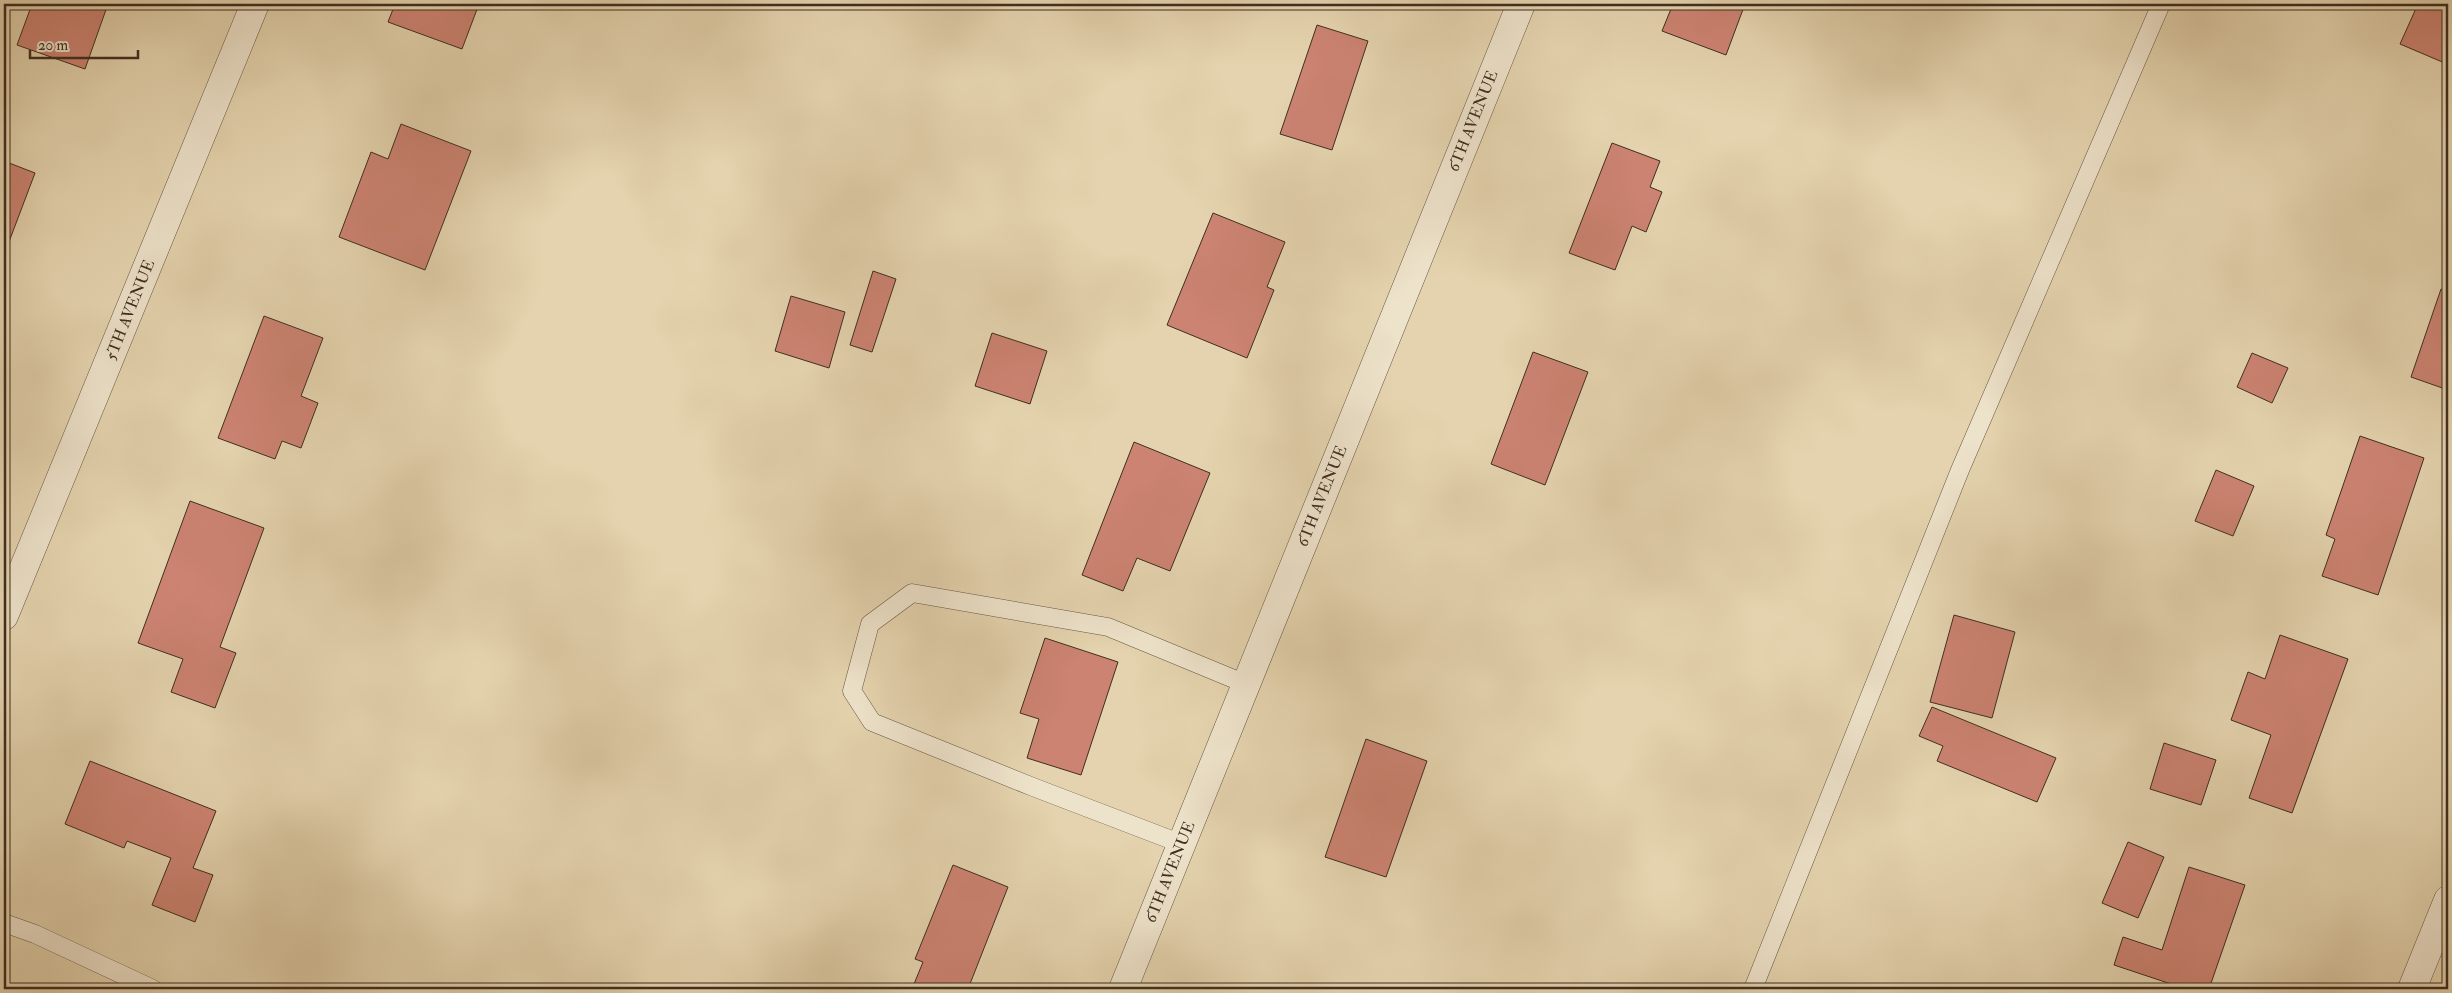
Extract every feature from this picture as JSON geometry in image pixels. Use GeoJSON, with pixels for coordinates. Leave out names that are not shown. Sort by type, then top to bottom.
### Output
{"type":"FeatureCollection","features":[{"type":"Feature","properties":{"kind":"street","name":"5TH AVENUE"},"geometry":{"type":"LineString","coordinates":[[4,616],[255,4]]}},
{"type":"Feature","properties":{"kind":"street","name":"6TH AVENUE"},"geometry":{"type":"LineString","coordinates":[[1123,989],[1521,4]]}},
{"type":"Feature","properties":{"kind":"street"},"geometry":{"type":"LineString","coordinates":[[2412,989],[2448,900]]}},
{"type":"Feature","properties":{"kind":"lane"},"geometry":{"type":"LineString","coordinates":[[1753,989],[1960,470],[2161,4]]}},
{"type":"Feature","properties":{"kind":"lane"},"geometry":{"type":"LineString","coordinates":[[1182,844],[1033,787],[872,722],[852,691],[870,624],[912,593],[1108,627],[1246,684]]}},
{"type":"Feature","properties":{"kind":"lane"},"geometry":{"type":"LineString","coordinates":[[4,923],[35,934],[153,989]]}},
{"type":"Feature","properties":{"kind":"building"},"geometry":{"type":"Polygon","coordinates":[[[32,4],[108,4],[85,69],[17,45],[32,4]]]}},
{"type":"Feature","properties":{"kind":"building"},"geometry":{"type":"Polygon","coordinates":[[[395,4],[479,4],[462,49],[388,22],[395,4]]]}},
{"type":"Feature","properties":{"kind":"building"},"geometry":{"type":"Polygon","coordinates":[[[1673,4],[1745,4],[1726,55],[1662,31],[1673,4]]]}},
{"type":"Feature","properties":{"kind":"building"},"geometry":{"type":"Polygon","coordinates":[[[2418,4],[2448,4],[2447,64],[2400,44],[2418,4]]]}},
{"type":"Feature","properties":{"kind":"building"},"geometry":{"type":"Polygon","coordinates":[[[1317,25],[1368,41],[1332,150],[1280,134],[1317,25]]]}},
{"type":"Feature","properties":{"kind":"building"},"geometry":{"type":"Polygon","coordinates":[[[401,124],[471,151],[425,270],[339,237],[371,152],[388,159],[401,124]]]}},
{"type":"Feature","properties":{"kind":"building"},"geometry":{"type":"Polygon","coordinates":[[[1612,143],[1660,161],[1650,187],[1662,192],[1646,232],[1632,226],[1615,270],[1569,253],[1612,143]]]}},
{"type":"Feature","properties":{"kind":"building"},"geometry":{"type":"Polygon","coordinates":[[[4,161],[35,173],[4,255],[4,161]]]}},
{"type":"Feature","properties":{"kind":"building"},"geometry":{"type":"Polygon","coordinates":[[[1213,213],[1285,242],[1267,287],[1274,290],[1247,358],[1167,325],[1213,213]]]}},
{"type":"Feature","properties":{"kind":"building"},"geometry":{"type":"Polygon","coordinates":[[[873,271],[896,279],[872,352],[850,345],[873,271]]]}},
{"type":"Feature","properties":{"kind":"building"},"geometry":{"type":"Polygon","coordinates":[[[2441,289],[2448,292],[2448,390],[2411,377],[2441,289]]]}},
{"type":"Feature","properties":{"kind":"building"},"geometry":{"type":"Polygon","coordinates":[[[791,296],[845,312],[829,368],[775,351],[791,296]]]}},
{"type":"Feature","properties":{"kind":"building"},"geometry":{"type":"Polygon","coordinates":[[[264,316],[323,338],[301,396],[318,403],[301,448],[282,441],[275,459],[218,438],[264,316]]]}},
{"type":"Feature","properties":{"kind":"building"},"geometry":{"type":"Polygon","coordinates":[[[992,333],[1047,351],[1030,404],[975,386],[992,333]]]}},
{"type":"Feature","properties":{"kind":"building"},"geometry":{"type":"Polygon","coordinates":[[[1533,352],[1588,372],[1545,485],[1491,464],[1533,352]]]}},
{"type":"Feature","properties":{"kind":"building"},"geometry":{"type":"Polygon","coordinates":[[[2252,353],[2288,368],[2272,403],[2237,387],[2252,353]]]}},
{"type":"Feature","properties":{"kind":"building"},"geometry":{"type":"Polygon","coordinates":[[[2360,436],[2424,458],[2378,595],[2322,576],[2335,539],[2326,535],[2360,436]]]}},
{"type":"Feature","properties":{"kind":"building"},"geometry":{"type":"Polygon","coordinates":[[[1134,442],[1210,473],[1170,571],[1137,558],[1123,591],[1082,575],[1134,442]]]}},
{"type":"Feature","properties":{"kind":"building"},"geometry":{"type":"Polygon","coordinates":[[[2216,470],[2254,486],[2233,536],[2195,521],[2216,470]]]}},
{"type":"Feature","properties":{"kind":"building"},"geometry":{"type":"Polygon","coordinates":[[[190,501],[264,528],[220,647],[236,653],[215,708],[171,692],[183,659],[138,643],[190,501]]]}},
{"type":"Feature","properties":{"kind":"building"},"geometry":{"type":"Polygon","coordinates":[[[1954,615],[2015,632],[1992,718],[1930,702],[1954,615]]]}},
{"type":"Feature","properties":{"kind":"building"},"geometry":{"type":"Polygon","coordinates":[[[2280,635],[2348,659],[2292,813],[2249,798],[2271,735],[2231,720],[2248,672],[2265,679],[2280,635]]]}},
{"type":"Feature","properties":{"kind":"building"},"geometry":{"type":"Polygon","coordinates":[[[1045,638],[1118,662],[1081,775],[1027,758],[1039,719],[1020,713],[1045,638]]]}},
{"type":"Feature","properties":{"kind":"building"},"geometry":{"type":"Polygon","coordinates":[[[1932,707],[2056,758],[2037,802],[1937,761],[1943,746],[1919,736],[1932,707]]]}},
{"type":"Feature","properties":{"kind":"building"},"geometry":{"type":"Polygon","coordinates":[[[1366,739],[1427,761],[1386,877],[1325,857],[1366,739]]]}},
{"type":"Feature","properties":{"kind":"building"},"geometry":{"type":"Polygon","coordinates":[[[2164,743],[2216,760],[2201,805],[2150,789],[2164,743]]]}},
{"type":"Feature","properties":{"kind":"building"},"geometry":{"type":"Polygon","coordinates":[[[90,761],[216,811],[193,868],[213,875],[195,922],[152,905],[171,858],[127,841],[124,848],[65,824],[90,761]]]}},
{"type":"Feature","properties":{"kind":"building"},"geometry":{"type":"Polygon","coordinates":[[[2128,842],[2164,857],[2138,918],[2102,903],[2128,842]]]}},
{"type":"Feature","properties":{"kind":"building"},"geometry":{"type":"Polygon","coordinates":[[[953,865],[1008,887],[968,989],[912,989],[923,962],[915,959],[953,865]]]}},
{"type":"Feature","properties":{"kind":"building"},"geometry":{"type":"Polygon","coordinates":[[[2189,867],[2245,885],[2209,989],[2186,989],[2114,965],[2123,937],[2162,950],[2189,867]]]}}]}
